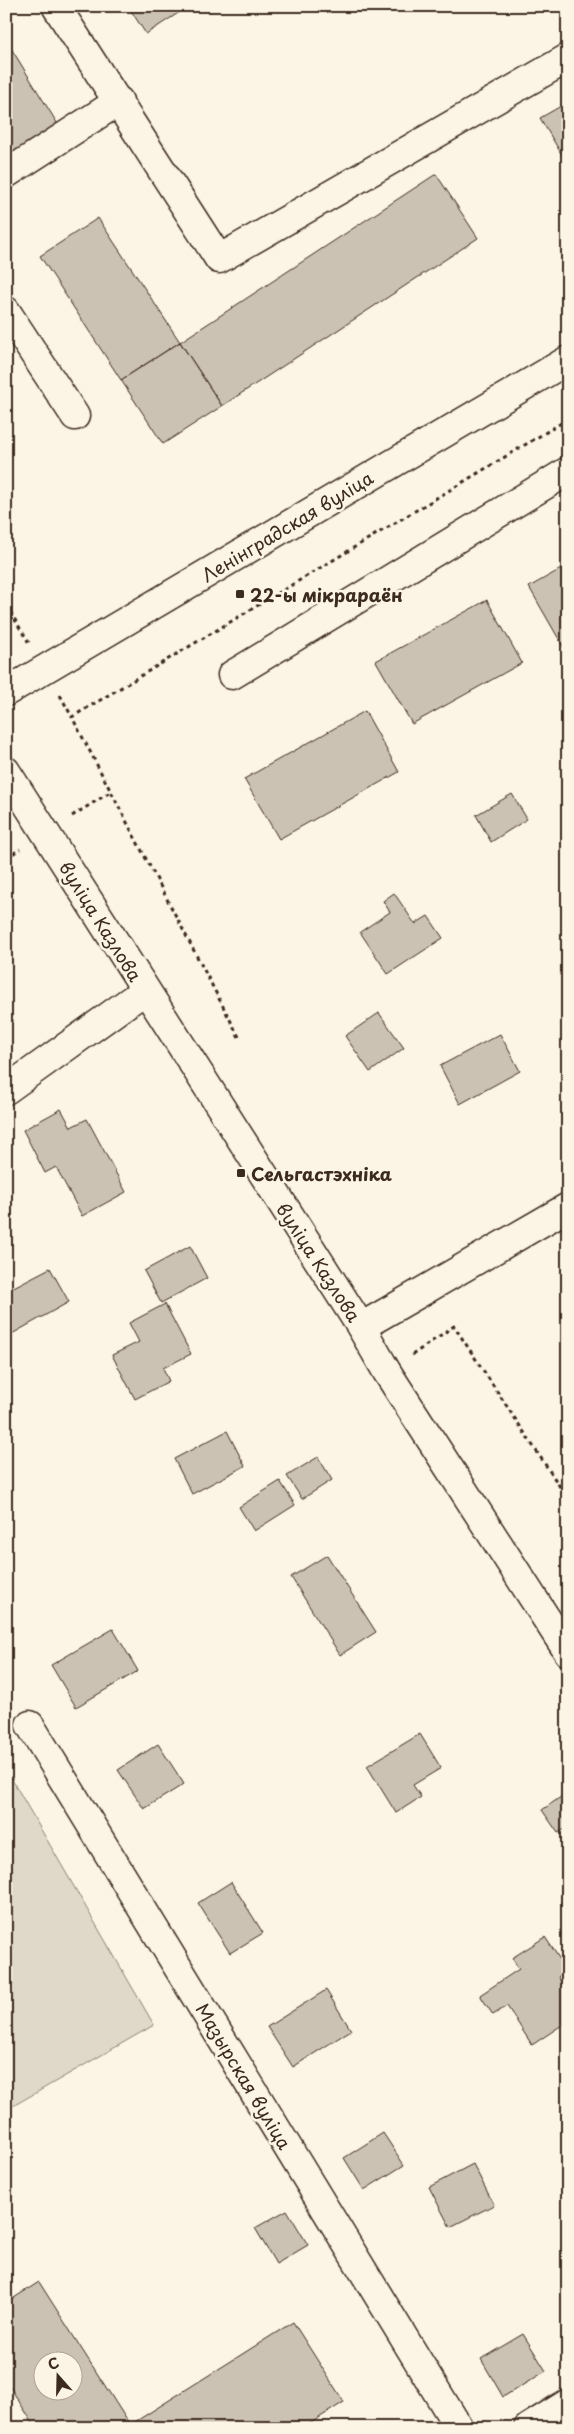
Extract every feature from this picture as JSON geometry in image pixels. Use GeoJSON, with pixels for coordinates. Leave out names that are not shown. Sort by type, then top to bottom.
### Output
{"type":"FeatureCollection","features":[{"type":"Feature","properties":{"kind":"main road"},"geometry":{"type":"LineString","coordinates":[[56,6],[119,101],[219,260],[568,58]]}},
{"type":"Feature","properties":{"kind":"main road"},"geometry":{"type":"LineString","coordinates":[[6,174],[119,101]]}},
{"type":"Feature","properties":{"kind":"main road"},"geometry":{"type":"LineString","coordinates":[[6,311],[75,416]]}},
{"type":"Feature","properties":{"kind":"main road","name":"Ленінградская вуліца"},"geometry":{"type":"LineString","coordinates":[[6,692],[568,360]]}},
{"type":"Feature","properties":{"kind":"main road"},"geometry":{"type":"LineString","coordinates":[[232,675],[568,471]]}},
{"type":"Feature","properties":{"kind":"main road","name":"вуліца Казлова"},"geometry":{"type":"LineString","coordinates":[[6,771],[144,991],[361,1327],[387,1372],[568,1652]]}},
{"type":"Feature","properties":{"kind":"main road"},"geometry":{"type":"LineString","coordinates":[[6,1090],[144,991]]}},
{"type":"Feature","properties":{"kind":"main road"},"geometry":{"type":"LineString","coordinates":[[361,1327],[568,1207]]}},
{"type":"Feature","properties":{"kind":"main road","name":"Мазырская вуліца"},"geometry":{"type":"LineString","coordinates":[[30,1724],[459,2428]]}},
{"type":"Feature","properties":{"kind":"main road"},"geometry":{"type":"LineString","coordinates":[[528,2428],[568,2403]]}},
{"type":"Feature","properties":{"kind":"path"},"geometry":{"type":"LineString","coordinates":[[387,1372],[454,1326],[568,1499]]}},
{"type":"Feature","properties":{"kind":"shaded area"},"geometry":{"type":"Polygon","coordinates":[[[6,1769],[154,2025],[6,2110],[6,1769]]]}},
{"type":"Feature","properties":{"kind":"building"},"geometry":{"type":"Polygon","coordinates":[[[128,6],[185,6],[186,8],[146,34],[128,6]]]}},
{"type":"Feature","properties":{"kind":"building"},"geometry":{"type":"Polygon","coordinates":[[[6,40],[62,131],[6,166],[6,40]]]}},
{"type":"Feature","properties":{"kind":"building"},"geometry":{"type":"Polygon","coordinates":[[[568,102],[568,165],[540,118],[568,102]]]}},
{"type":"Feature","properties":{"kind":"building"},"geometry":{"type":"Polygon","coordinates":[[[436,174],[478,238],[222,406],[180,342],[436,174]]]}},
{"type":"Feature","properties":{"kind":"building"},"geometry":{"type":"Polygon","coordinates":[[[98,218],[180,342],[121,380],[40,256],[98,218]]]}},
{"type":"Feature","properties":{"kind":"building"},"geometry":{"type":"Polygon","coordinates":[[[180,342],[222,406],[163,444],[121,380],[180,342]]]}},
{"type":"Feature","properties":{"kind":"building"},"geometry":{"type":"Polygon","coordinates":[[[568,565],[568,655],[529,587],[568,565]]]}},
{"type":"Feature","properties":{"kind":"building"},"geometry":{"type":"Polygon","coordinates":[[[487,600],[522,663],[412,724],[376,661],[487,600]]]}},
{"type":"Feature","properties":{"kind":"building"},"geometry":{"type":"Polygon","coordinates":[[[365,711],[399,772],[279,839],[244,779],[365,711]]]}},
{"type":"Feature","properties":{"kind":"building"},"geometry":{"type":"Polygon","coordinates":[[[512,794],[527,819],[491,842],[476,815],[512,794]]]}},
{"type":"Feature","properties":{"kind":"building"},"geometry":{"type":"Polygon","coordinates":[[[394,893],[415,924],[428,916],[443,938],[388,974],[360,932],[390,912],[383,901],[394,893]]]}},
{"type":"Feature","properties":{"kind":"building"},"geometry":{"type":"Polygon","coordinates":[[[379,1013],[404,1048],[370,1072],[345,1036],[379,1013]]]}},
{"type":"Feature","properties":{"kind":"building"},"geometry":{"type":"Polygon","coordinates":[[[500,1034],[520,1071],[460,1104],[440,1066],[500,1034]]]}},
{"type":"Feature","properties":{"kind":"building"},"geometry":{"type":"Polygon","coordinates":[[[61,1109],[71,1127],[87,1119],[126,1192],[82,1216],[56,1167],[45,1173],[23,1130],[61,1109]]]}},
{"type":"Feature","properties":{"kind":"building"},"geometry":{"type":"Polygon","coordinates":[[[190,1246],[207,1278],[161,1303],[144,1271],[190,1246]]]}},
{"type":"Feature","properties":{"kind":"building"},"geometry":{"type":"Polygon","coordinates":[[[50,1268],[69,1302],[10,1335],[6,1328],[6,1291],[50,1268]]]}},
{"type":"Feature","properties":{"kind":"building"},"geometry":{"type":"Polygon","coordinates":[[[165,1304],[191,1354],[163,1368],[169,1381],[135,1399],[112,1355],[139,1342],[129,1323],[165,1304]]]}},
{"type":"Feature","properties":{"kind":"building"},"geometry":{"type":"Polygon","coordinates":[[[227,1431],[245,1466],[192,1494],[174,1459],[227,1431]]]}},
{"type":"Feature","properties":{"kind":"building"},"geometry":{"type":"Polygon","coordinates":[[[318,1457],[332,1480],[302,1499],[287,1476],[318,1457]]]}},
{"type":"Feature","properties":{"kind":"building"},"geometry":{"type":"Polygon","coordinates":[[[280,1481],[295,1505],[254,1531],[239,1507],[280,1481]]]}},
{"type":"Feature","properties":{"kind":"building"},"geometry":{"type":"Polygon","coordinates":[[[327,1555],[376,1632],[340,1655],[291,1577],[327,1555]]]}},
{"type":"Feature","properties":{"kind":"building"},"geometry":{"type":"Polygon","coordinates":[[[113,1629],[138,1671],[76,1707],[51,1665],[113,1629]]]}},
{"type":"Feature","properties":{"kind":"building"},"geometry":{"type":"Polygon","coordinates":[[[420,1734],[441,1768],[413,1785],[421,1797],[396,1813],[367,1766],[420,1734]]]}},
{"type":"Feature","properties":{"kind":"building"},"geometry":{"type":"Polygon","coordinates":[[[158,1744],[184,1784],[144,1809],[118,1770],[158,1744]]]}},
{"type":"Feature","properties":{"kind":"building"},"geometry":{"type":"Polygon","coordinates":[[[568,1792],[568,1827],[558,1833],[542,1810],[568,1792]]]}},
{"type":"Feature","properties":{"kind":"building"},"geometry":{"type":"Polygon","coordinates":[[[231,1882],[263,1933],[230,1953],[198,1903],[231,1882]]]}},
{"type":"Feature","properties":{"kind":"building"},"geometry":{"type":"Polygon","coordinates":[[[545,1937],[567,1970],[558,1977],[568,1992],[568,2021],[532,2045],[507,2006],[493,2015],[480,1995],[519,1969],[512,1958],[545,1937]]]}},
{"type":"Feature","properties":{"kind":"building"},"geometry":{"type":"Polygon","coordinates":[[[326,1990],[351,2030],[293,2067],[267,2027],[326,1990]]]}},
{"type":"Feature","properties":{"kind":"building"},"geometry":{"type":"Polygon","coordinates":[[[383,2133],[404,2165],[364,2190],[344,2158],[383,2133]]]}},
{"type":"Feature","properties":{"kind":"building"},"geometry":{"type":"Polygon","coordinates":[[[473,2164],[494,2205],[450,2227],[429,2187],[473,2164]]]}},
{"type":"Feature","properties":{"kind":"building"},"geometry":{"type":"Polygon","coordinates":[[[287,2210],[308,2245],[276,2264],[255,2228],[287,2210]]]}},
{"type":"Feature","properties":{"kind":"building"},"geometry":{"type":"Polygon","coordinates":[[[39,2282],[130,2425],[293,2322],[344,2402],[303,2428],[36,2428],[6,2381],[6,2303],[39,2282]]]}},
{"type":"Feature","properties":{"kind":"building"},"geometry":{"type":"Polygon","coordinates":[[[523,2334],[546,2371],[503,2397],[481,2359],[523,2334]]]}},
{"type":"Feature","properties":{"kind":"place","name":"22-ы мікрараён"},"geometry":{"type":"Point","coordinates":[240,594]}},
{"type":"Feature","properties":{"kind":"place","name":"Сельгастэхніка"},"geometry":{"type":"Point","coordinates":[241,1173]}}]}
